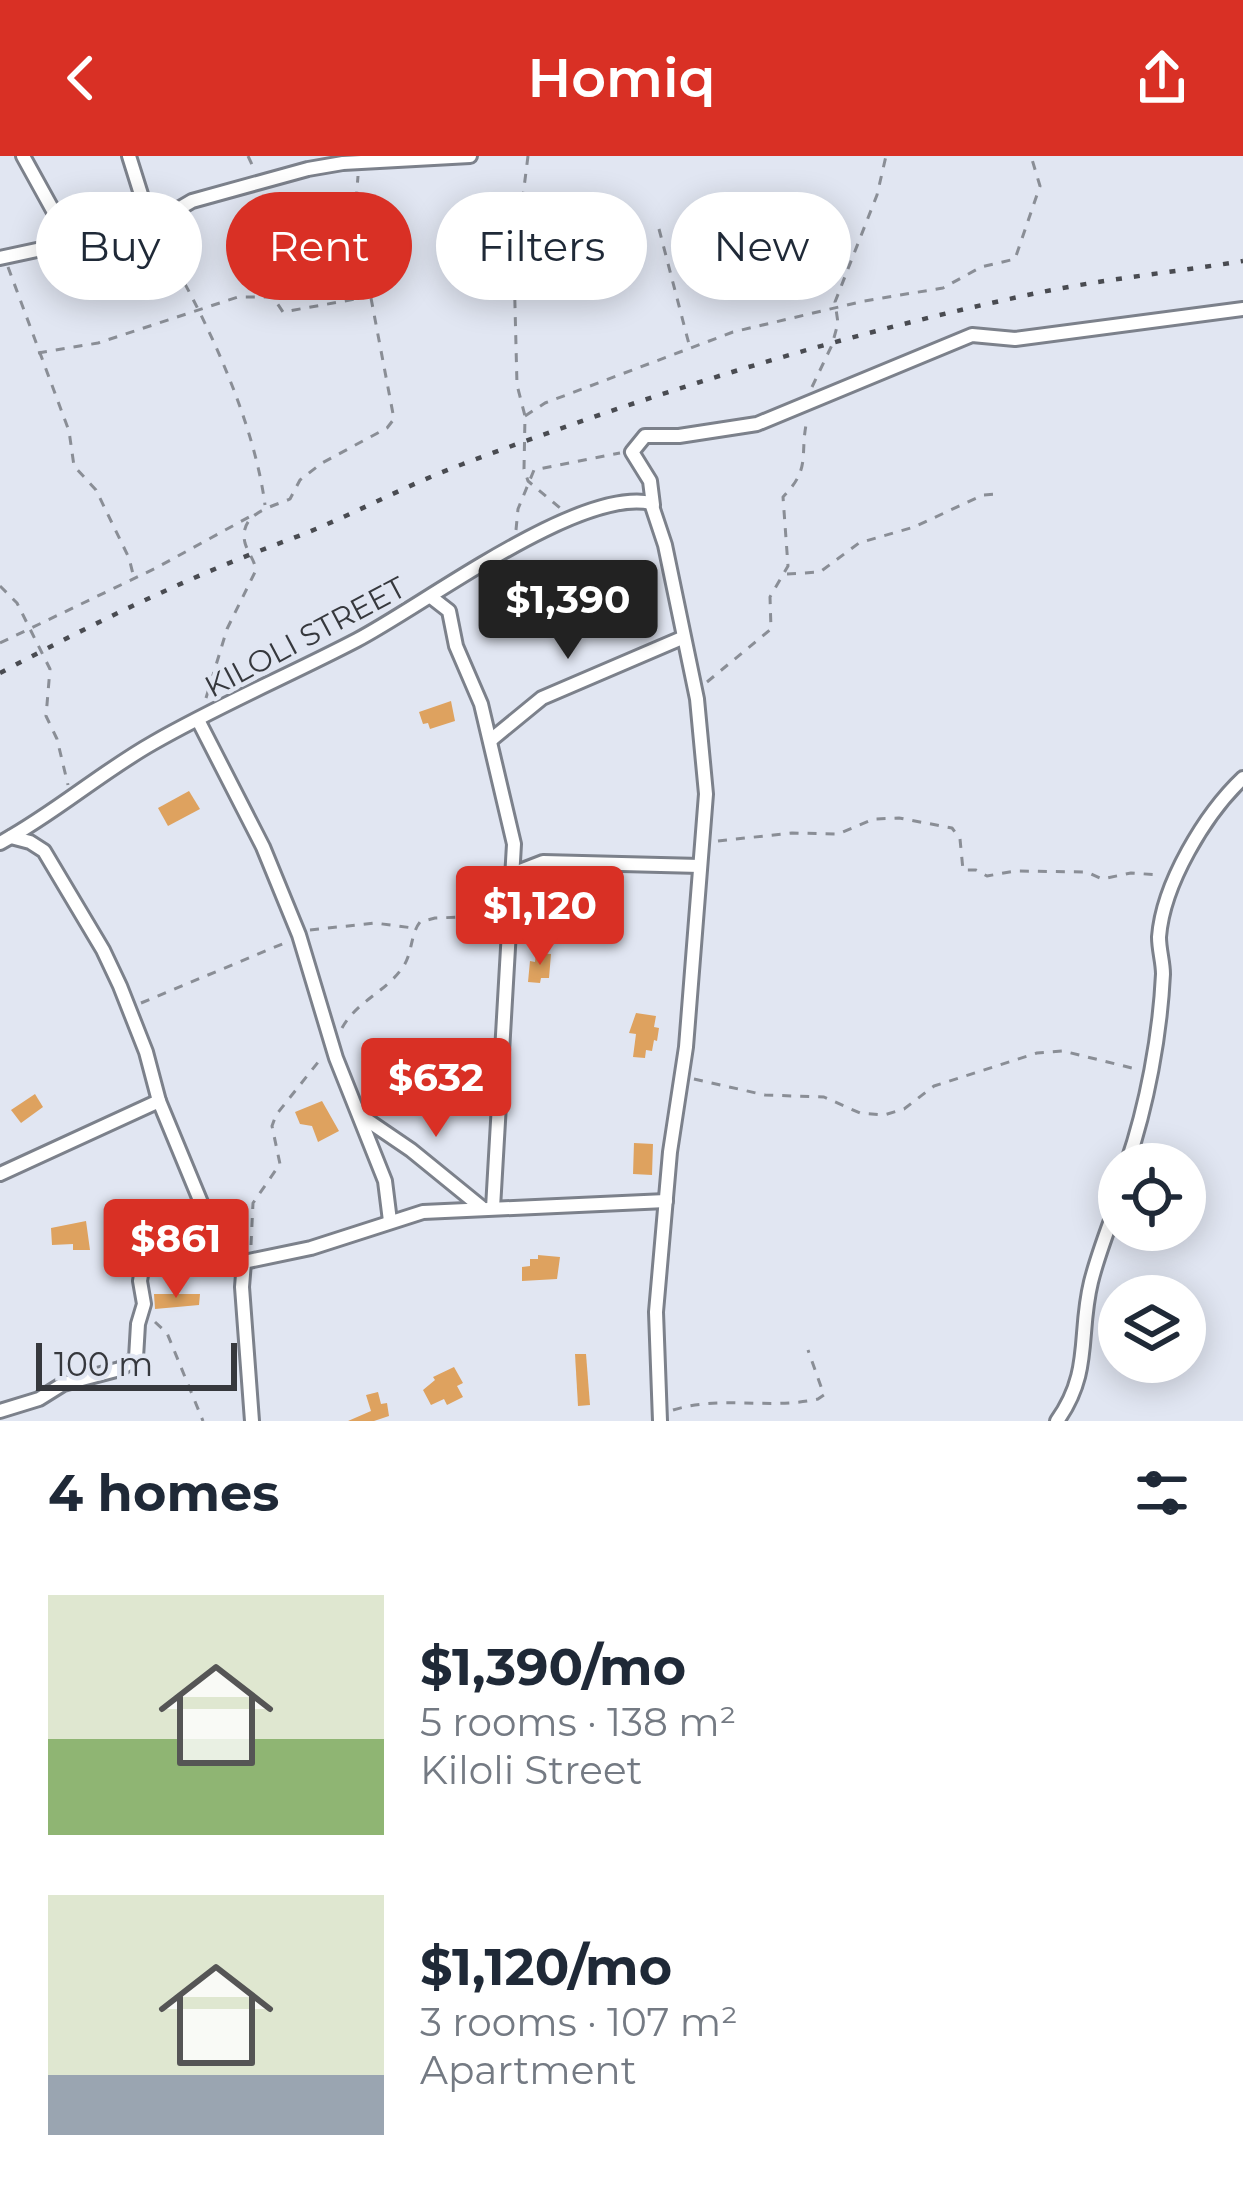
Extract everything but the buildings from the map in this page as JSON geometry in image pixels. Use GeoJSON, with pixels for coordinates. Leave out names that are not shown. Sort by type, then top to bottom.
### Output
{"type":"FeatureCollection","features":[{"type":"Feature","properties":{"kind":"street"},"geometry":{"type":"LineString","coordinates":[[23,156],[43,192]]}},
{"type":"Feature","properties":{"kind":"street"},"geometry":{"type":"LineString","coordinates":[[129,156],[140,192]]}},
{"type":"Feature","properties":{"kind":"street"},"geometry":{"type":"LineString","coordinates":[[202,198],[365,160],[470,156]]}},
{"type":"Feature","properties":{"kind":"street"},"geometry":{"type":"LineString","coordinates":[[2,258],[36,251]]}},
{"type":"Feature","properties":{"kind":"street"},"geometry":{"type":"LineString","coordinates":[[660,1418],[656,1312],[682,1078],[706,776],[697,699],[665,545],[650,481],[632,452],[636,443],[652,435],[679,436],[757,424],[888,366],[927,356],[979,333],[1015,339],[1243,309]]}},
{"type":"Feature","properties":{"kind":"street","name":"KILOLI STREET"},"geometry":{"type":"LineString","coordinates":[[6,840],[151,744],[238,696],[353,642],[510,548],[572,516],[641,501],[653,505]]}},
{"type":"Feature","properties":{"kind":"street"},"geometry":{"type":"LineString","coordinates":[[431,597],[449,611],[456,646],[493,739],[512,825],[487,1208]]}},
{"type":"Feature","properties":{"kind":"street"},"geometry":{"type":"LineString","coordinates":[[493,739],[542,698],[682,638]]}},
{"type":"Feature","properties":{"kind":"street"},"geometry":{"type":"LineString","coordinates":[[198,720],[263,847],[298,932],[332,1043],[389,1196],[390,1221]]}},
{"type":"Feature","properties":{"kind":"street"},"geometry":{"type":"LineString","coordinates":[[1132,1143],[1149,1071],[1163,977],[1160,934],[1173,878],[1195,837],[1243,778]]}},
{"type":"Feature","properties":{"kind":"street"},"geometry":{"type":"LineString","coordinates":[[6,840],[37,846],[59,873],[104,950],[221,1251],[238,1261]]}},
{"type":"Feature","properties":{"kind":"street"},"geometry":{"type":"LineString","coordinates":[[512,874],[543,862],[701,859]]}},
{"type":"Feature","properties":{"kind":"street"},"geometry":{"type":"LineString","coordinates":[[0,1174],[159,1101]]}},
{"type":"Feature","properties":{"kind":"street"},"geometry":{"type":"LineString","coordinates":[[361,1116],[487,1208]]}},
{"type":"Feature","properties":{"kind":"street"},"geometry":{"type":"LineString","coordinates":[[0,1411],[39,1399],[63,1384],[130,1364],[139,1353],[142,1268],[216,1266],[325,1244],[423,1212],[666,1201]]}},
{"type":"Feature","properties":{"kind":"street"},"geometry":{"type":"LineString","coordinates":[[1057,1421],[1077,1388],[1090,1284],[1101,1251]]}},
{"type":"Feature","properties":{"kind":"street"},"geometry":{"type":"LineString","coordinates":[[238,1261],[252,1421]]}},
{"type":"Feature","properties":{"kind":"path"},"geometry":{"type":"LineString","coordinates":[[248,156],[259,182]]}},
{"type":"Feature","properties":{"kind":"path"},"geometry":{"type":"LineString","coordinates":[[527,156],[514,266],[518,385],[525,416],[522,433],[528,481],[572,516]]}},
{"type":"Feature","properties":{"kind":"path"},"geometry":{"type":"LineString","coordinates":[[697,699],[710,679],[771,629],[770,597],[785,574],[788,551],[782,497],[798,482],[804,468],[812,386],[837,331],[835,308],[877,195],[886,156]]}},
{"type":"Feature","properties":{"kind":"path"},"geometry":{"type":"LineString","coordinates":[[525,416],[545,403],[733,332],[944,288],[981,267],[1015,259],[1040,186],[1031,156]]}},
{"type":"Feature","properties":{"kind":"path"},"geometry":{"type":"LineString","coordinates":[[356,192],[365,160]]}},
{"type":"Feature","properties":{"kind":"path"},"geometry":{"type":"LineString","coordinates":[[659,229],[690,350]]}},
{"type":"Feature","properties":{"kind":"path"},"geometry":{"type":"LineString","coordinates":[[2,258],[22,299],[69,431],[74,466],[96,490],[134,578]]}},
{"type":"Feature","properties":{"kind":"path"},"geometry":{"type":"LineString","coordinates":[[193,300],[244,425],[265,506]]}},
{"type":"Feature","properties":{"kind":"path"},"geometry":{"type":"LineString","coordinates":[[38,353],[98,343],[228,300]]}},
{"type":"Feature","properties":{"kind":"path"},"geometry":{"type":"LineString","coordinates":[[274,300],[283,312],[352,300]]}},
{"type":"Feature","properties":{"kind":"path"},"geometry":{"type":"LineString","coordinates":[[198,720],[227,629],[256,570],[245,541],[247,527],[265,506],[290,499],[300,480],[322,463],[392,424],[393,409],[370,300]]}},
{"type":"Feature","properties":{"kind":"path"},"geometry":{"type":"LineString","coordinates":[[510,548],[534,470],[615,454],[636,443]]}},
{"type":"Feature","properties":{"kind":"path"},"geometry":{"type":"LineString","coordinates":[[785,574],[820,572],[859,542],[914,527],[983,495],[998,494]]}},
{"type":"Feature","properties":{"kind":"path"},"geometry":{"type":"LineString","coordinates":[[0,644],[255,515]]}},
{"type":"Feature","properties":{"kind":"path"},"geometry":{"type":"LineString","coordinates":[[0,586],[17,603],[52,674],[46,716],[63,759],[67,799]]}},
{"type":"Feature","properties":{"kind":"path"},"geometry":{"type":"LineString","coordinates":[[701,859],[727,839],[838,834],[874,819],[899,818],[952,828],[960,838],[963,870],[987,876],[1015,871],[1087,872],[1102,879],[1144,873],[1173,878]]}},
{"type":"Feature","properties":{"kind":"path"},"geometry":{"type":"LineString","coordinates":[[128,1007],[227,970],[298,932],[375,923],[415,928],[435,918],[509,917]]}},
{"type":"Feature","properties":{"kind":"path"},"geometry":{"type":"LineString","coordinates":[[238,1261],[252,1244],[253,1203],[278,1172],[272,1126],[276,1115],[311,1075],[352,1011],[402,969],[415,928]]}},
{"type":"Feature","properties":{"kind":"path"},"geometry":{"type":"LineString","coordinates":[[682,1078],[765,1094],[824,1097],[860,1113],[884,1115],[904,1109],[934,1086],[1052,1051],[1149,1071]]}},
{"type":"Feature","properties":{"kind":"path"},"geometry":{"type":"LineString","coordinates":[[143,1312],[167,1333],[203,1421]]}},
{"type":"Feature","properties":{"kind":"path"},"geometry":{"type":"LineString","coordinates":[[660,1418],[702,1402],[753,1405],[818,1399],[824,1395],[823,1386],[808,1350]]}},
{"type":"Feature","properties":{"kind":"railway"},"geometry":{"type":"LineString","coordinates":[[0,673],[214,569],[441,473],[604,414],[747,368],[964,309],[1062,288],[1243,261]]}}]}
